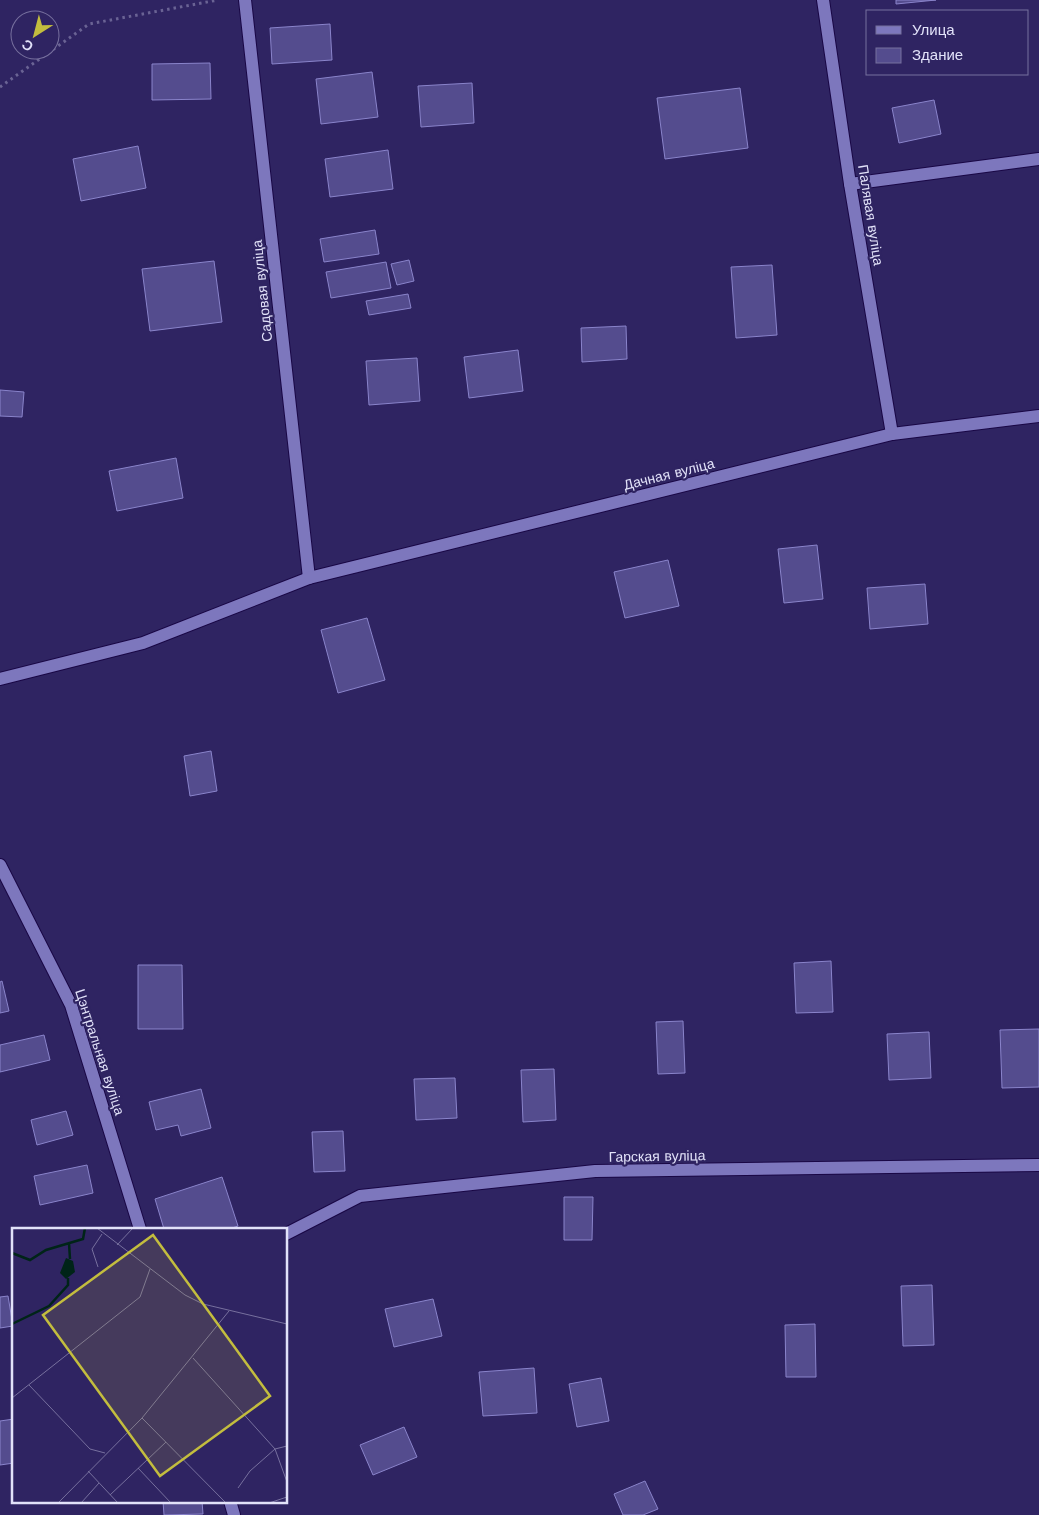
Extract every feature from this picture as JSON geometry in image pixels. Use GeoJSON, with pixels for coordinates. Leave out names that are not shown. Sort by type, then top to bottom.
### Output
{"type":"FeatureCollection","features":[{"type":"Feature","properties":{"kind":"street","name":"Садовая вуліца"},"geometry":{"type":"LineString","coordinates":[[244,0],[308,578]]}},
{"type":"Feature","properties":{"kind":"street","name":"Палявая вуліца"},"geometry":{"type":"LineString","coordinates":[[823,0],[850,184],[892,434]]}},
{"type":"Feature","properties":{"kind":"street"},"geometry":{"type":"LineString","coordinates":[[850,184],[1039,158]]}},
{"type":"Feature","properties":{"kind":"street","name":"Дачная вуліца"},"geometry":{"type":"LineString","coordinates":[[0,679],[143,643],[308,578],[892,434],[1039,416]]}},
{"type":"Feature","properties":{"kind":"street","name":"Цэнтральная вуліца"},"geometry":{"type":"LineString","coordinates":[[0,864],[71,1005],[140,1228]]}},
{"type":"Feature","properties":{"kind":"street","name":"Гарская вуліца"},"geometry":{"type":"LineString","coordinates":[[288,1233],[360,1196],[596,1172],[1039,1165]]}},
{"type":"Feature","properties":{"kind":"street"},"geometry":{"type":"LineString","coordinates":[[230,1502],[234,1515]]}},
{"type":"Feature","properties":{"kind":"path"},"geometry":{"type":"LineString","coordinates":[[0,87],[90,24],[218,0]]}},
{"type":"Feature","properties":{"kind":"building"},"geometry":{"type":"Polygon","coordinates":[[[896,0],[936,0],[896,4],[896,0]]]}},
{"type":"Feature","properties":{"kind":"building"},"geometry":{"type":"Polygon","coordinates":[[[330,24],[332,60],[272,64],[270,28],[330,24]]]}},
{"type":"Feature","properties":{"kind":"building"},"geometry":{"type":"Polygon","coordinates":[[[210,63],[211,99],[152,100],[152,64],[210,63]]]}},
{"type":"Feature","properties":{"kind":"building"},"geometry":{"type":"Polygon","coordinates":[[[372,72],[378,117],[321,124],[316,79],[372,72]]]}},
{"type":"Feature","properties":{"kind":"building"},"geometry":{"type":"Polygon","coordinates":[[[472,83],[474,123],[421,127],[418,86],[472,83]]]}},
{"type":"Feature","properties":{"kind":"building"},"geometry":{"type":"Polygon","coordinates":[[[740,88],[748,148],[665,159],[657,98],[740,88]]]}},
{"type":"Feature","properties":{"kind":"building"},"geometry":{"type":"Polygon","coordinates":[[[934,100],[941,134],[899,143],[892,108],[934,100]]]}},
{"type":"Feature","properties":{"kind":"building"},"geometry":{"type":"Polygon","coordinates":[[[138,146],[146,188],[81,201],[73,159],[138,146]]]}},
{"type":"Feature","properties":{"kind":"building"},"geometry":{"type":"Polygon","coordinates":[[[388,150],[393,189],[330,197],[325,159],[388,150]]]}},
{"type":"Feature","properties":{"kind":"building"},"geometry":{"type":"Polygon","coordinates":[[[375,230],[379,254],[324,262],[320,239],[375,230]]]}},
{"type":"Feature","properties":{"kind":"building"},"geometry":{"type":"Polygon","coordinates":[[[409,260],[414,281],[397,285],[391,264],[409,260]]]}},
{"type":"Feature","properties":{"kind":"building"},"geometry":{"type":"Polygon","coordinates":[[[214,261],[222,322],[150,331],[142,269],[214,261]]]}},
{"type":"Feature","properties":{"kind":"building"},"geometry":{"type":"Polygon","coordinates":[[[386,262],[391,288],[331,298],[326,272],[386,262]]]}},
{"type":"Feature","properties":{"kind":"building"},"geometry":{"type":"Polygon","coordinates":[[[772,265],[777,335],[736,338],[731,267],[772,265]]]}},
{"type":"Feature","properties":{"kind":"building"},"geometry":{"type":"Polygon","coordinates":[[[408,294],[411,308],[369,315],[366,301],[408,294]]]}},
{"type":"Feature","properties":{"kind":"building"},"geometry":{"type":"Polygon","coordinates":[[[626,326],[627,359],[582,362],[581,328],[626,326]]]}},
{"type":"Feature","properties":{"kind":"building"},"geometry":{"type":"Polygon","coordinates":[[[518,350],[523,391],[469,398],[464,357],[518,350]]]}},
{"type":"Feature","properties":{"kind":"building"},"geometry":{"type":"Polygon","coordinates":[[[417,358],[420,401],[369,405],[366,361],[417,358]]]}},
{"type":"Feature","properties":{"kind":"building"},"geometry":{"type":"Polygon","coordinates":[[[0,390],[24,392],[22,417],[0,416],[0,390]]]}},
{"type":"Feature","properties":{"kind":"building"},"geometry":{"type":"Polygon","coordinates":[[[176,458],[183,498],[117,511],[109,471],[176,458]]]}},
{"type":"Feature","properties":{"kind":"building"},"geometry":{"type":"Polygon","coordinates":[[[817,545],[823,599],[784,603],[778,549],[817,545]]]}},
{"type":"Feature","properties":{"kind":"building"},"geometry":{"type":"Polygon","coordinates":[[[668,560],[679,606],[625,618],[614,572],[668,560]]]}},
{"type":"Feature","properties":{"kind":"building"},"geometry":{"type":"Polygon","coordinates":[[[925,584],[928,624],[870,629],[867,588],[925,584]]]}},
{"type":"Feature","properties":{"kind":"building"},"geometry":{"type":"Polygon","coordinates":[[[367,618],[385,680],[338,693],[321,630],[367,618]]]}},
{"type":"Feature","properties":{"kind":"building"},"geometry":{"type":"Polygon","coordinates":[[[211,751],[217,791],[190,796],[184,756],[211,751]]]}},
{"type":"Feature","properties":{"kind":"building"},"geometry":{"type":"Polygon","coordinates":[[[831,961],[833,1012],[796,1013],[794,963],[831,961]]]}},
{"type":"Feature","properties":{"kind":"building"},"geometry":{"type":"Polygon","coordinates":[[[138,965],[182,965],[183,1029],[138,1029],[138,965]]]}},
{"type":"Feature","properties":{"kind":"building"},"geometry":{"type":"Polygon","coordinates":[[[2,981],[9,1011],[0,1013],[0,982],[2,981]]]}},
{"type":"Feature","properties":{"kind":"building"},"geometry":{"type":"Polygon","coordinates":[[[683,1021],[685,1073],[658,1074],[656,1022],[683,1021]]]}},
{"type":"Feature","properties":{"kind":"building"},"geometry":{"type":"Polygon","coordinates":[[[1039,1029],[1039,1087],[1002,1088],[1000,1030],[1039,1029]]]}},
{"type":"Feature","properties":{"kind":"building"},"geometry":{"type":"Polygon","coordinates":[[[929,1032],[931,1078],[889,1080],[887,1034],[929,1032]]]}},
{"type":"Feature","properties":{"kind":"building"},"geometry":{"type":"Polygon","coordinates":[[[44,1035],[50,1060],[0,1072],[0,1045],[44,1035]]]}},
{"type":"Feature","properties":{"kind":"building"},"geometry":{"type":"Polygon","coordinates":[[[554,1069],[556,1120],[523,1122],[521,1070],[554,1069]]]}},
{"type":"Feature","properties":{"kind":"building"},"geometry":{"type":"Polygon","coordinates":[[[455,1078],[457,1118],[416,1120],[414,1079],[455,1078]]]}},
{"type":"Feature","properties":{"kind":"building"},"geometry":{"type":"Polygon","coordinates":[[[201,1089],[211,1128],[181,1136],[178,1125],[156,1130],[149,1102],[201,1089]]]}},
{"type":"Feature","properties":{"kind":"building"},"geometry":{"type":"Polygon","coordinates":[[[66,1111],[73,1135],[37,1145],[31,1120],[66,1111]]]}},
{"type":"Feature","properties":{"kind":"building"},"geometry":{"type":"Polygon","coordinates":[[[343,1131],[345,1171],[314,1172],[312,1132],[343,1131]]]}},
{"type":"Feature","properties":{"kind":"building"},"geometry":{"type":"Polygon","coordinates":[[[87,1165],[93,1193],[40,1205],[34,1176],[87,1165]]]}},
{"type":"Feature","properties":{"kind":"building"},"geometry":{"type":"Polygon","coordinates":[[[222,1177],[238,1226],[232,1228],[164,1228],[155,1199],[222,1177]]]}},
{"type":"Feature","properties":{"kind":"building"},"geometry":{"type":"Polygon","coordinates":[[[564,1197],[593,1197],[592,1240],[564,1240],[564,1197]]]}},
{"type":"Feature","properties":{"kind":"building"},"geometry":{"type":"Polygon","coordinates":[[[932,1285],[934,1345],[903,1346],[901,1286],[932,1285]]]}},
{"type":"Feature","properties":{"kind":"building"},"geometry":{"type":"Polygon","coordinates":[[[8,1296],[12,1326],[0,1328],[0,1297],[8,1296]]]}},
{"type":"Feature","properties":{"kind":"building"},"geometry":{"type":"Polygon","coordinates":[[[433,1299],[442,1336],[394,1347],[385,1309],[433,1299]]]}},
{"type":"Feature","properties":{"kind":"building"},"geometry":{"type":"Polygon","coordinates":[[[815,1324],[816,1377],[786,1377],[785,1325],[815,1324]]]}},
{"type":"Feature","properties":{"kind":"building"},"geometry":{"type":"Polygon","coordinates":[[[534,1368],[537,1413],[483,1416],[479,1372],[534,1368]]]}},
{"type":"Feature","properties":{"kind":"building"},"geometry":{"type":"Polygon","coordinates":[[[601,1378],[609,1421],[577,1427],[569,1384],[601,1378]]]}},
{"type":"Feature","properties":{"kind":"building"},"geometry":{"type":"Polygon","coordinates":[[[12,1419],[12,1463],[0,1465],[0,1421],[12,1419]]]}},
{"type":"Feature","properties":{"kind":"building"},"geometry":{"type":"Polygon","coordinates":[[[404,1427],[417,1457],[373,1475],[360,1445],[404,1427]]]}},
{"type":"Feature","properties":{"kind":"building"},"geometry":{"type":"Polygon","coordinates":[[[645,1481],[658,1509],[643,1515],[623,1515],[614,1494],[645,1481]]]}},
{"type":"Feature","properties":{"kind":"building"},"geometry":{"type":"Polygon","coordinates":[[[163,1502],[202,1502],[203,1514],[164,1515],[163,1502]]]}}]}
